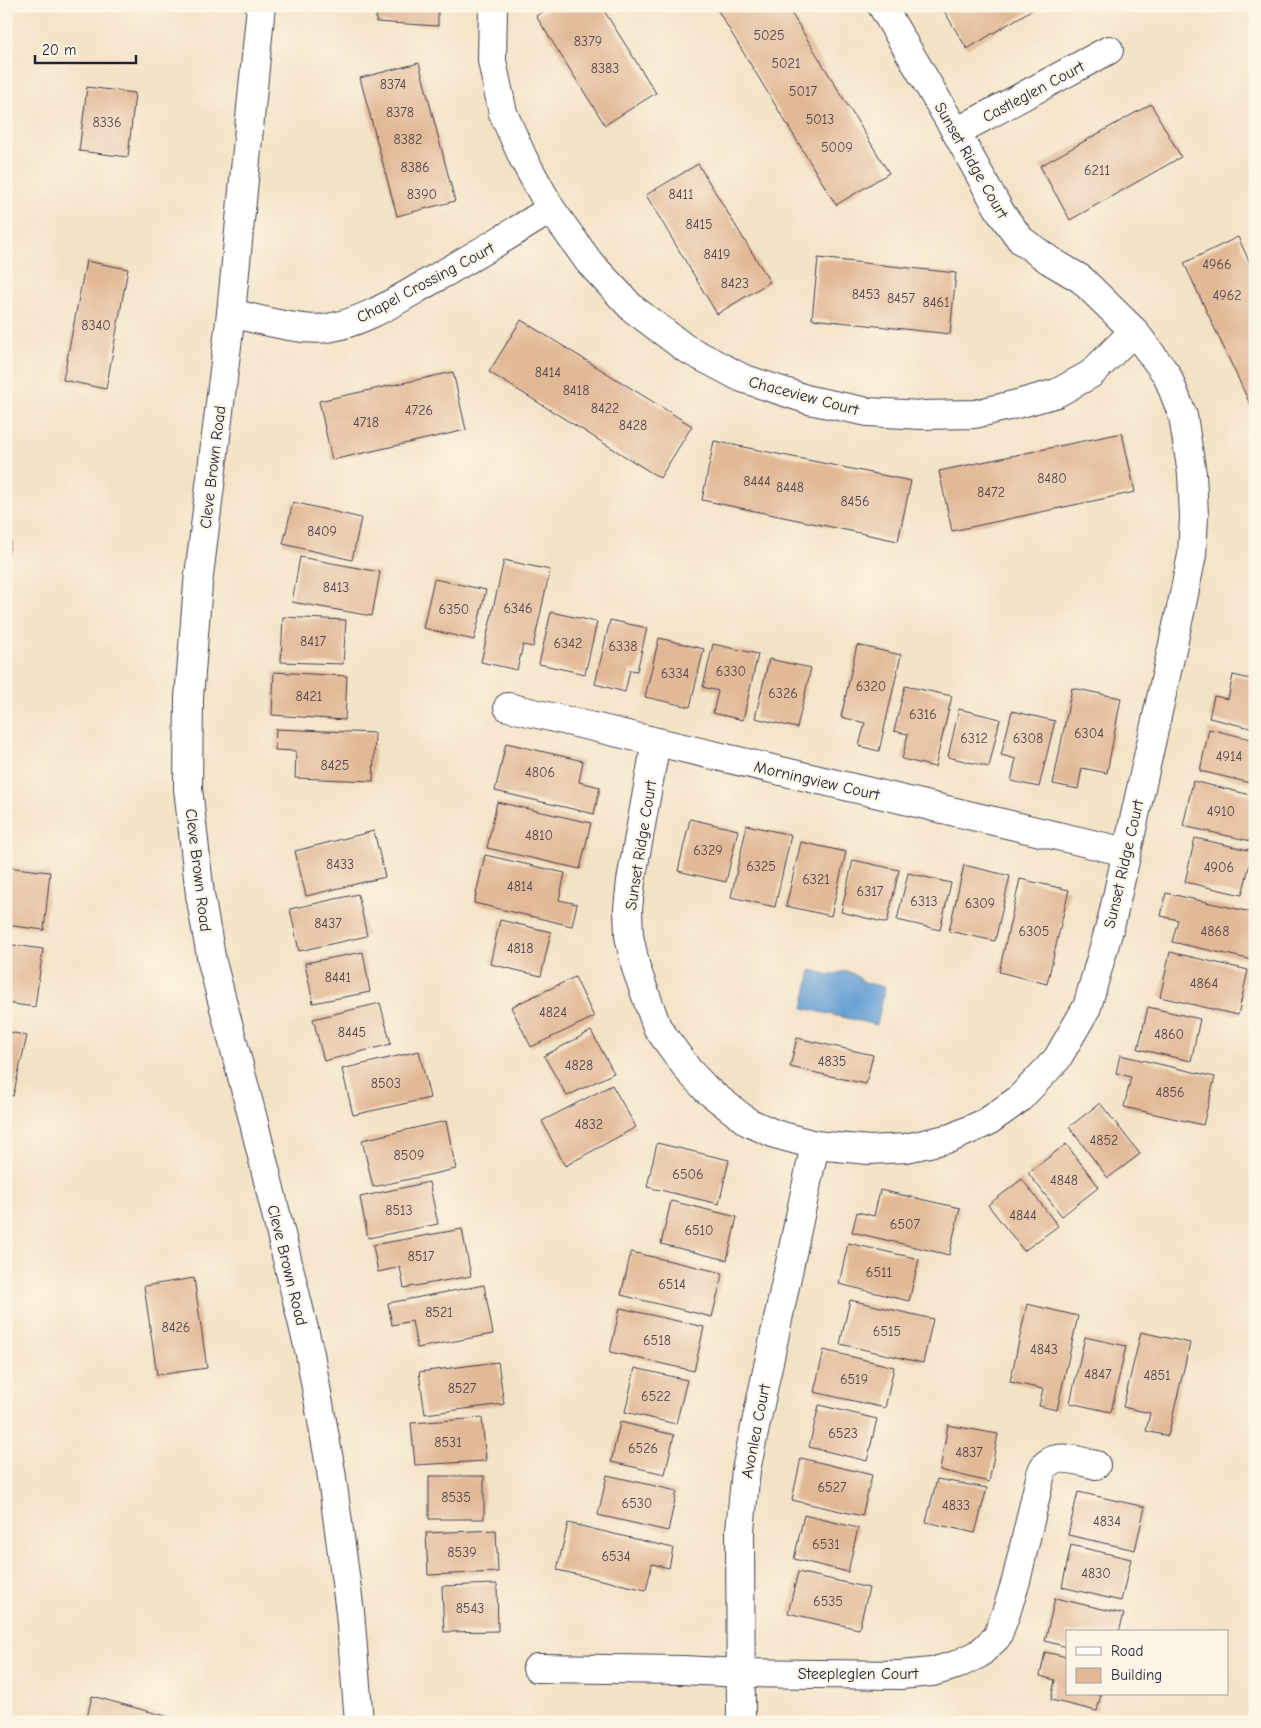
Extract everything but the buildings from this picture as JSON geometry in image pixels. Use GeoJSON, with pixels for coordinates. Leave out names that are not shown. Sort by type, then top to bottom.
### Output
{"type":"FeatureCollection","features":[{"type":"Feature","properties":{"kind":"street","name":"Cleve Brown Road"},"geometry":{"type":"LineString","coordinates":[[261,6],[231,314],[198,584],[189,698],[188,788],[200,895],[212,962],[253,1119],[310,1354],[331,1471],[350,1612],[359,1722]]}},
{"type":"Feature","properties":{"kind":"street","name":"Chaceview Court"},"geometry":{"type":"LineString","coordinates":[[493,6],[492,60],[503,113],[523,158],[551,209],[589,262],[632,308],[685,348],[742,378],[809,400],[868,412],[921,415],[975,414],[1021,404],[1056,393],[1091,374],[1134,331]]}},
{"type":"Feature","properties":{"kind":"street","name":"Sunset Ridge Court"},"geometry":{"type":"LineString","coordinates":[[656,742],[631,881],[628,909],[629,936],[636,968],[657,1027],[689,1071],[707,1090],[748,1122],[775,1134],[815,1145],[869,1150],[906,1148],[951,1138],[986,1122],[1019,1099],[1057,1059],[1087,1007],[1112,919],[1192,555],[1194,516],[1192,474],[1183,416],[1167,375],[1134,331],[1081,279],[1049,260],[1021,240],[1001,214],[956,132],[882,6]]}},
{"type":"Feature","properties":{"kind":"street","name":"Castleglen Court"},"geometry":{"type":"LineString","coordinates":[[956,132],[1109,50]]}},
{"type":"Feature","properties":{"kind":"street","name":"Chapel Crossing Court"},"geometry":{"type":"LineString","coordinates":[[231,314],[305,328],[326,329],[352,322],[379,310],[502,240],[551,209]]}},
{"type":"Feature","properties":{"kind":"street","name":"Morningview Court"},"geometry":{"type":"LineString","coordinates":[[508,707],[1126,852]]}},
{"type":"Feature","properties":{"kind":"street","name":"Avonlea Court"},"geometry":{"type":"LineString","coordinates":[[741,1722],[740,1530],[746,1470],[815,1145]]}},
{"type":"Feature","properties":{"kind":"street","name":"Steepleglen Court"},"geometry":{"type":"LineString","coordinates":[[537,1668],[901,1675],[932,1672],[956,1666],[979,1654],[996,1636],[1006,1614],[1044,1466],[1055,1459],[1068,1458],[1096,1465]]}},
{"type":"Feature","properties":{"kind":"water"},"geometry":{"type":"Polygon","coordinates":[[[811,970],[830,975],[845,971],[852,973],[866,983],[885,987],[877,1025],[803,1008],[811,970]]]}}]}
